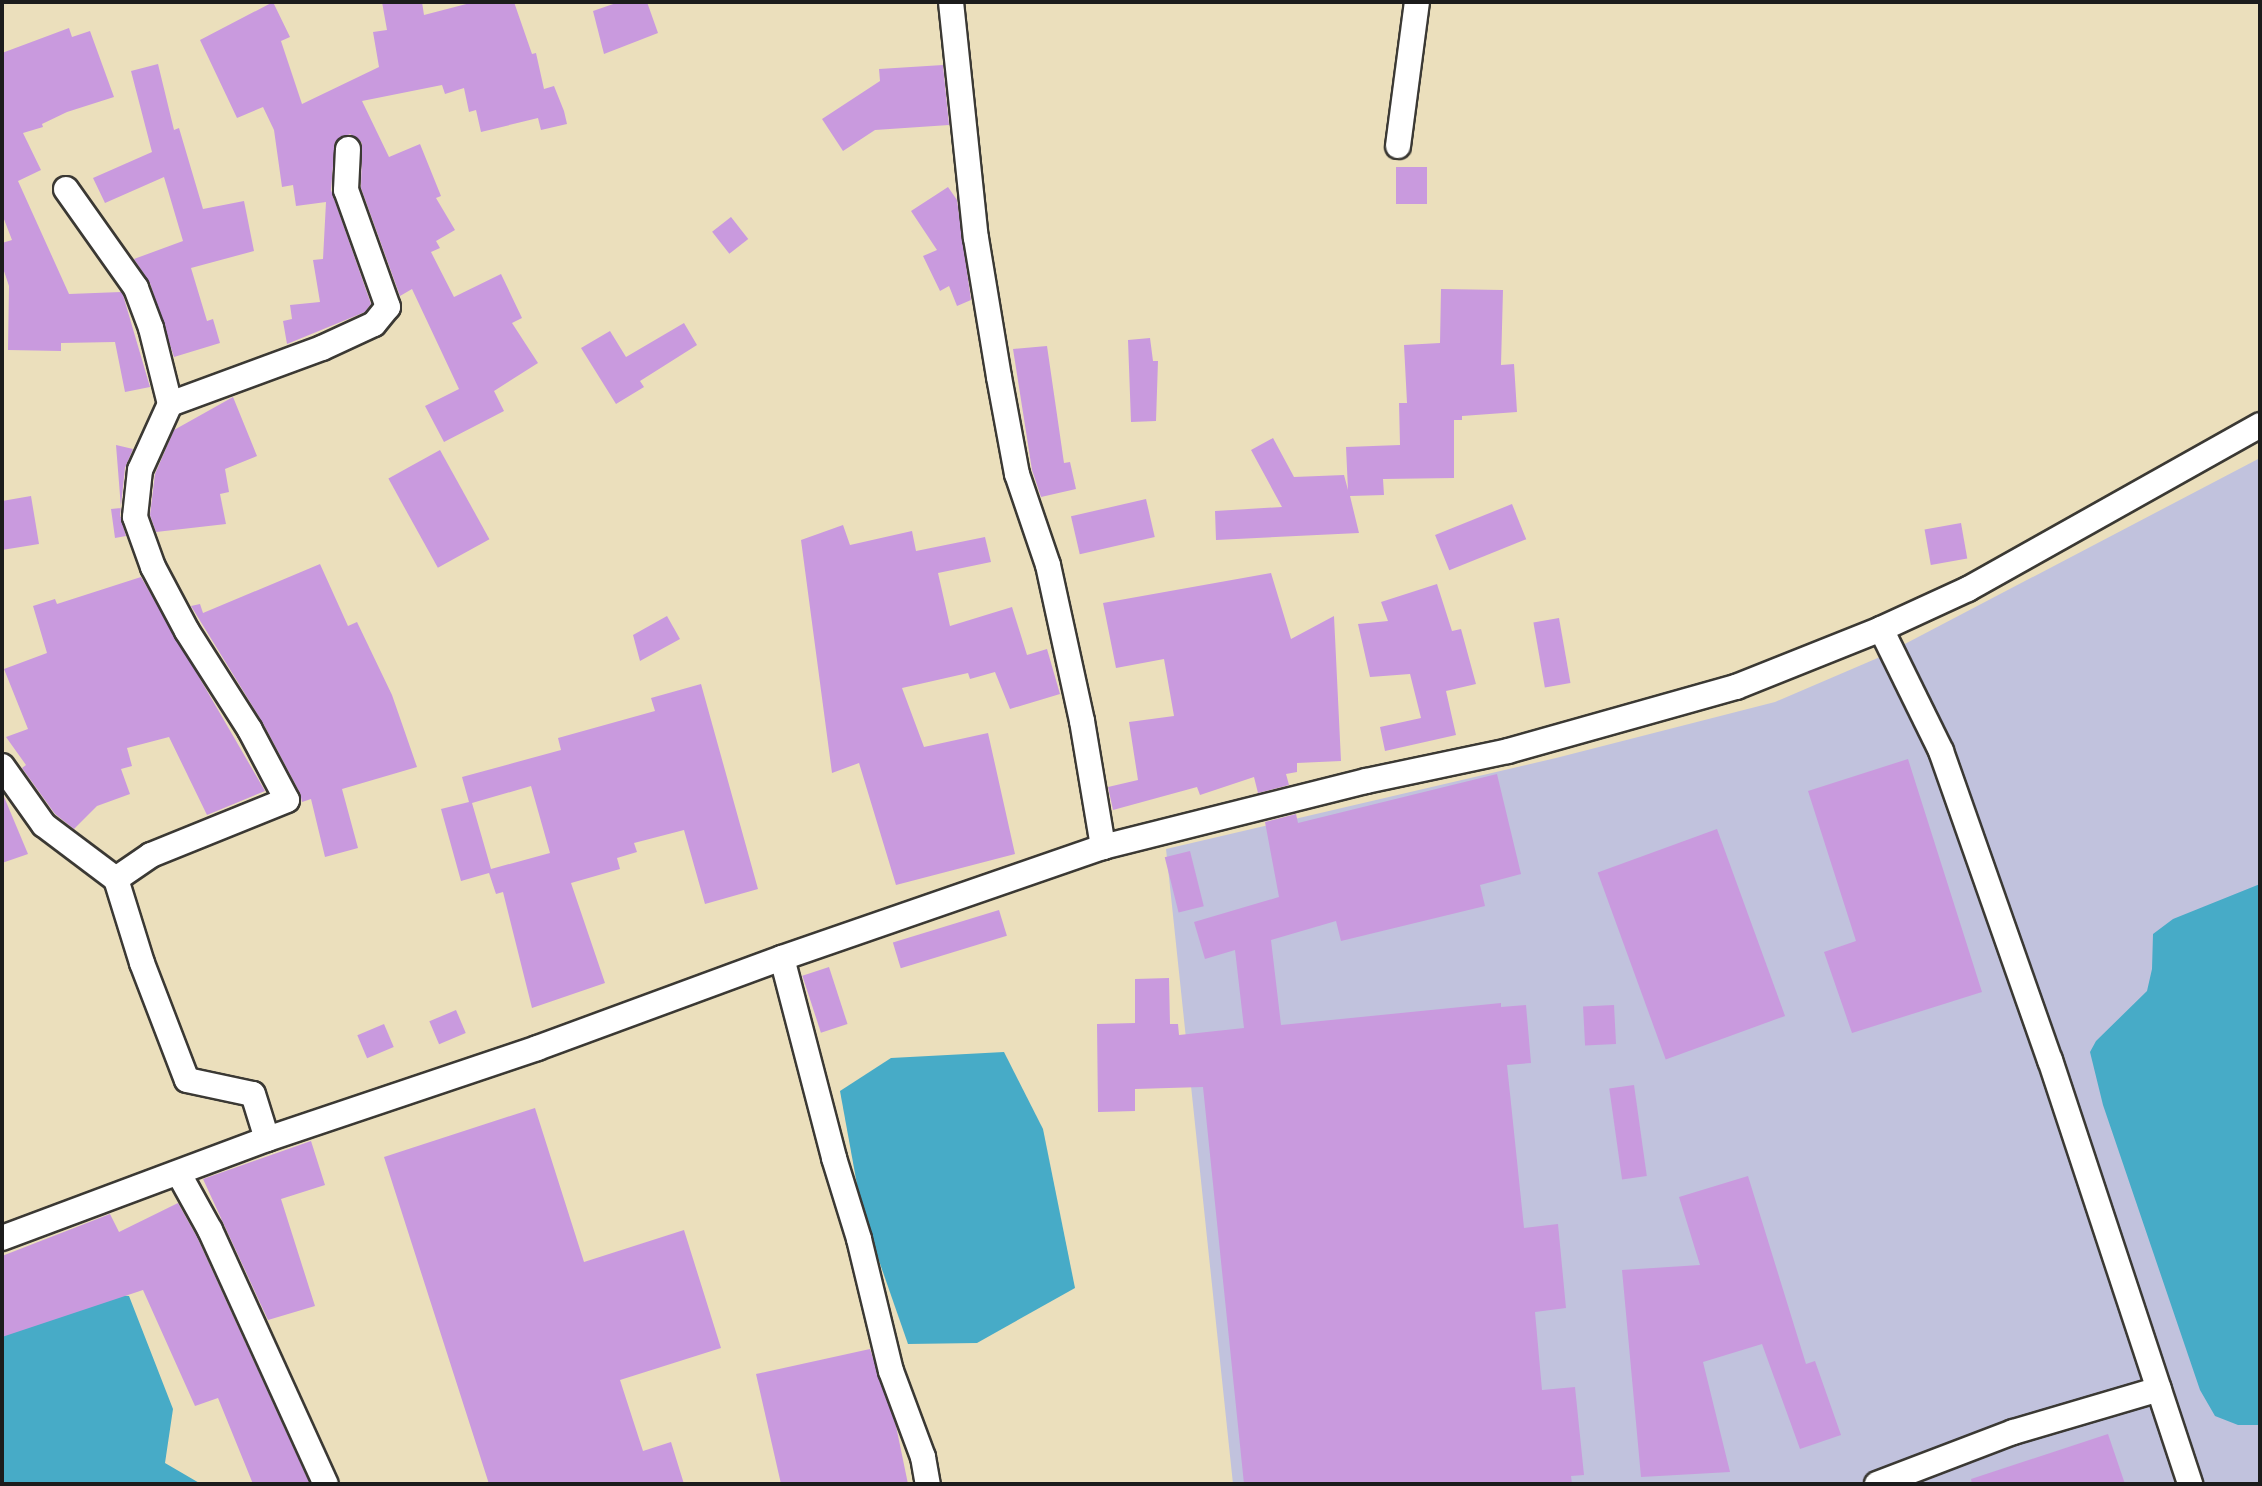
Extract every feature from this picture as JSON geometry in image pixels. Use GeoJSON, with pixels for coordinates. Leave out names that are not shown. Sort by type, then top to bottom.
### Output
{"type":"FeatureCollection","features":[{"type":"Feature","properties":{"kind":"street"},"geometry":{"type":"LineString","coordinates":[[951,2],[976,238],[999,377],[1017,474],[1048,565],[1082,721],[1103,847]]}},
{"type":"Feature","properties":{"kind":"street"},"geometry":{"type":"LineString","coordinates":[[1398,146],[1417,2]]}},
{"type":"Feature","properties":{"kind":"street"},"geometry":{"type":"LineString","coordinates":[[170,404],[374,324],[388,307],[346,190],[348,149]]}},
{"type":"Feature","properties":{"kind":"street"},"geometry":{"type":"LineString","coordinates":[[66,189],[136,288],[151,328],[170,404],[140,470],[135,517],[153,567],[187,631],[250,730],[287,800],[151,855],[116,879]]}},
{"type":"Feature","properties":{"kind":"street"},"geometry":{"type":"LineString","coordinates":[[2,1238],[267,1139],[537,1048],[782,958],[1103,847],[1366,781],[1523,747],[1736,687],[1881,629],[1968,589],[2260,425]]}},
{"type":"Feature","properties":{"kind":"street"},"geometry":{"type":"LineString","coordinates":[[1881,629],[1941,751],[2050,1060],[2190,1484]]}},
{"type":"Feature","properties":{"kind":"street"},"geometry":{"type":"LineString","coordinates":[[2,766],[44,825],[116,879],[142,963],[187,1080],[253,1094],[267,1139]]}},
{"type":"Feature","properties":{"kind":"street"},"geometry":{"type":"LineString","coordinates":[[782,958],[834,1158],[859,1239],[891,1371],[923,1457],[928,1484]]}},
{"type":"Feature","properties":{"kind":"street"},"geometry":{"type":"LineString","coordinates":[[179,1174],[210,1230],[326,1484]]}},
{"type":"Feature","properties":{"kind":"street"},"geometry":{"type":"LineString","coordinates":[[1877,1484],[2013,1432],[2159,1389]]}},
{"type":"Feature","properties":{"kind":"shaded area"},"geometry":{"type":"Polygon","coordinates":[[[2260,458],[2260,1484],[1233,1484],[1166,849],[1556,758],[1775,702],[1880,657],[2260,458]]]}},
{"type":"Feature","properties":{"kind":"water"},"geometry":{"type":"Polygon","coordinates":[[[2260,884],[2260,1425],[2238,1425],[2215,1416],[2200,1390],[2103,1105],[2090,1052],[2096,1041],[2147,991],[2152,969],[2153,934],[2173,919],[2260,884]]]}},
{"type":"Feature","properties":{"kind":"water"},"geometry":{"type":"Polygon","coordinates":[[[1004,1052],[1043,1129],[1075,1288],[977,1343],[908,1344],[862,1212],[840,1091],[891,1058],[1004,1052]]]}},
{"type":"Feature","properties":{"kind":"water"},"geometry":{"type":"Polygon","coordinates":[[[80,1292],[129,1296],[173,1409],[165,1463],[201,1484],[2,1484],[2,1317],[80,1292]]]}},
{"type":"Feature","properties":{"kind":"building"},"geometry":{"type":"Polygon","coordinates":[[[273,2],[290,37],[281,41],[302,104],[379,67],[373,32],[387,30],[382,2],[422,2],[424,15],[474,2],[514,2],[532,54],[536,53],[544,89],[554,86],[564,111],[567,124],[541,130],[538,118],[481,132],[476,110],[469,112],[464,88],[445,94],[442,85],[362,101],[389,157],[420,144],[441,196],[436,198],[455,230],[436,241],[440,248],[431,252],[454,297],[501,274],[522,318],[512,323],[538,363],[494,391],[504,411],[444,442],[425,406],[459,389],[412,289],[400,296],[361,188],[362,143],[350,134],[335,142],[331,190],[371,304],[365,312],[287,344],[283,321],[292,319],[290,305],[320,302],[313,260],[323,259],[326,202],[296,206],[293,185],[282,187],[274,130],[263,107],[237,118],[200,40],[273,2]]]}},
{"type":"Feature","properties":{"kind":"building"},"geometry":{"type":"Polygon","coordinates":[[[619,2],[647,2],[658,33],[604,54],[593,11],[619,2]]]}},
{"type":"Feature","properties":{"kind":"building"},"geometry":{"type":"Polygon","coordinates":[[[69,28],[72,37],[90,31],[114,97],[67,112],[42,124],[43,127],[23,133],[41,170],[18,181],[69,294],[121,292],[123,295],[150,387],[125,392],[115,342],[61,343],[61,351],[8,350],[9,286],[2,265],[2,243],[12,240],[2,214],[2,53],[69,28]]]}},
{"type":"Feature","properties":{"kind":"building"},"geometry":{"type":"Polygon","coordinates":[[[158,64],[174,130],[179,128],[203,209],[244,201],[254,251],[191,268],[207,321],[213,319],[220,343],[174,357],[150,283],[134,259],[183,241],[164,177],[105,203],[93,178],[152,152],[131,71],[158,64]]]}},
{"type":"Feature","properties":{"kind":"building"},"geometry":{"type":"Polygon","coordinates":[[[943,65],[949,125],[875,130],[843,151],[822,119],[880,81],[879,69],[943,65]]]}},
{"type":"Feature","properties":{"kind":"building"},"geometry":{"type":"Polygon","coordinates":[[[1396,167],[1427,167],[1427,204],[1396,204],[1396,167]]]}},
{"type":"Feature","properties":{"kind":"building"},"geometry":{"type":"Polygon","coordinates":[[[948,187],[957,200],[971,300],[957,306],[949,286],[940,291],[923,256],[937,250],[911,211],[948,187]]]}},
{"type":"Feature","properties":{"kind":"building"},"geometry":{"type":"Polygon","coordinates":[[[731,217],[748,239],[729,254],[712,232],[731,217]]]}},
{"type":"Feature","properties":{"kind":"building"},"geometry":{"type":"Polygon","coordinates":[[[1441,289],[1503,290],[1501,365],[1514,364],[1517,412],[1462,416],[1462,420],[1454,420],[1454,478],[1383,479],[1384,495],[1350,496],[1359,533],[1216,540],[1215,511],[1282,507],[1251,450],[1273,438],[1294,477],[1344,475],[1348,490],[1346,447],[1400,445],[1399,403],[1407,403],[1404,345],[1440,343],[1441,289]]]}},
{"type":"Feature","properties":{"kind":"building"},"geometry":{"type":"Polygon","coordinates":[[[684,323],[697,345],[640,381],[644,387],[616,404],[581,348],[610,331],[626,357],[684,323]]]}},
{"type":"Feature","properties":{"kind":"building"},"geometry":{"type":"Polygon","coordinates":[[[1150,338],[1153,361],[1158,361],[1156,421],[1131,422],[1128,340],[1150,338]]]}},
{"type":"Feature","properties":{"kind":"building"},"geometry":{"type":"Polygon","coordinates":[[[1047,346],[1064,463],[1070,462],[1076,489],[1041,497],[1032,470],[1013,349],[1047,346]]]}},
{"type":"Feature","properties":{"kind":"building"},"geometry":{"type":"Polygon","coordinates":[[[233,397],[257,456],[225,469],[229,492],[220,494],[226,524],[156,532],[150,515],[155,474],[174,430],[233,397]]]}},
{"type":"Feature","properties":{"kind":"building"},"geometry":{"type":"Polygon","coordinates":[[[116,445],[133,449],[125,468],[121,507],[116,445]]]}},
{"type":"Feature","properties":{"kind":"building"},"geometry":{"type":"Polygon","coordinates":[[[440,450],[489,539],[438,568],[388,479],[440,450]]]}},
{"type":"Feature","properties":{"kind":"building"},"geometry":{"type":"Polygon","coordinates":[[[31,496],[39,544],[2,550],[2,501],[31,496]]]}},
{"type":"Feature","properties":{"kind":"building"},"geometry":{"type":"Polygon","coordinates":[[[1146,499],[1155,537],[1080,554],[1071,516],[1146,499]]]}},
{"type":"Feature","properties":{"kind":"building"},"geometry":{"type":"Polygon","coordinates":[[[1512,504],[1526,539],[1449,570],[1435,535],[1512,504]]]}},
{"type":"Feature","properties":{"kind":"building"},"geometry":{"type":"Polygon","coordinates":[[[121,508],[126,536],[115,538],[111,509],[121,508]]]}},
{"type":"Feature","properties":{"kind":"building"},"geometry":{"type":"Polygon","coordinates":[[[1961,523],[1967,558],[1931,565],[1925,529],[1961,523]]]}},
{"type":"Feature","properties":{"kind":"building"},"geometry":{"type":"Polygon","coordinates":[[[843,525],[850,545],[912,531],[916,551],[985,537],[991,562],[938,573],[950,626],[1012,607],[1027,655],[1047,649],[1060,694],[1010,709],[995,672],[970,679],[968,673],[902,688],[924,747],[988,733],[1015,854],[896,885],[859,763],[832,773],[801,540],[843,525]]]}},
{"type":"Feature","properties":{"kind":"building"},"geometry":{"type":"Polygon","coordinates":[[[320,564],[348,626],[357,622],[392,695],[417,767],[342,789],[358,848],[325,857],[311,799],[302,802],[263,723],[191,606],[200,604],[203,613],[320,564]]]}},
{"type":"Feature","properties":{"kind":"building"},"geometry":{"type":"Polygon","coordinates":[[[1271,573],[1291,639],[1334,616],[1341,761],[1297,763],[1297,772],[1286,774],[1289,785],[1258,793],[1254,777],[1200,795],[1197,787],[1113,810],[1108,787],[1138,780],[1129,722],[1174,716],[1164,659],[1116,668],[1103,603],[1271,573]]]}},
{"type":"Feature","properties":{"kind":"building"},"geometry":{"type":"Polygon","coordinates":[[[141,577],[265,791],[207,815],[169,737],[127,748],[132,766],[121,769],[130,794],[97,806],[74,829],[55,814],[22,768],[26,765],[6,737],[28,729],[4,669],[47,653],[33,606],[55,599],[57,604],[141,577]]]}},
{"type":"Feature","properties":{"kind":"building"},"geometry":{"type":"Polygon","coordinates":[[[1437,584],[1452,631],[1461,629],[1476,684],[1446,691],[1456,735],[1385,751],[1380,727],[1421,718],[1410,674],[1370,677],[1358,624],[1388,621],[1381,602],[1437,584]]]}},
{"type":"Feature","properties":{"kind":"building"},"geometry":{"type":"Polygon","coordinates":[[[667,616],[680,639],[640,661],[633,635],[667,616]]]}},
{"type":"Feature","properties":{"kind":"building"},"geometry":{"type":"Polygon","coordinates":[[[1559,618],[1570,683],[1545,688],[1533,623],[1559,618]]]}},
{"type":"Feature","properties":{"kind":"building"},"geometry":{"type":"Polygon","coordinates":[[[701,684],[758,889],[705,904],[684,830],[634,843],[637,852],[617,858],[620,869],[571,883],[605,983],[532,1008],[503,892],[496,894],[489,873],[461,881],[441,809],[469,802],[462,777],[561,750],[558,738],[655,711],[651,698],[701,684]],[[531,786],[472,803],[491,869],[550,853],[531,786]]]}},
{"type":"Feature","properties":{"kind":"building"},"geometry":{"type":"Polygon","coordinates":[[[1908,759],[1982,992],[1852,1033],[1824,952],[1856,941],[1808,791],[1908,759]]]}},
{"type":"Feature","properties":{"kind":"building"},"geometry":{"type":"Polygon","coordinates":[[[1497,774],[1521,874],[1480,885],[1485,906],[1341,941],[1336,921],[1271,940],[1281,1025],[1501,1003],[1501,1007],[1526,1005],[1531,1063],[1507,1065],[1524,1228],[1558,1224],[1566,1308],[1535,1312],[1542,1390],[1575,1387],[1584,1475],[1571,1476],[1572,1484],[1244,1484],[1203,1087],[1135,1089],[1135,1111],[1098,1112],[1097,1024],[1135,1023],[1135,979],[1169,978],[1170,1024],[1178,1024],[1179,1035],[1244,1028],[1235,950],[1205,959],[1194,922],[1279,897],[1265,822],[1296,814],[1298,823],[1497,774]]]}},
{"type":"Feature","properties":{"kind":"building"},"geometry":{"type":"Polygon","coordinates":[[[2,792],[28,854],[2,863],[2,792]]]}},
{"type":"Feature","properties":{"kind":"building"},"geometry":{"type":"Polygon","coordinates":[[[1717,829],[1785,1016],[1666,1059],[1598,872],[1717,829]]]}},
{"type":"Feature","properties":{"kind":"building"},"geometry":{"type":"Polygon","coordinates":[[[1190,851],[1204,906],[1179,913],[1165,857],[1190,851]]]}},
{"type":"Feature","properties":{"kind":"building"},"geometry":{"type":"Polygon","coordinates":[[[999,910],[1007,936],[901,968],[893,942],[999,910]]]}},
{"type":"Feature","properties":{"kind":"building"},"geometry":{"type":"Polygon","coordinates":[[[829,967],[848,1024],[821,1033],[802,976],[829,967]]]}},
{"type":"Feature","properties":{"kind":"building"},"geometry":{"type":"Polygon","coordinates":[[[1614,1005],[1616,1044],[1585,1046],[1583,1007],[1614,1005]]]}},
{"type":"Feature","properties":{"kind":"building"},"geometry":{"type":"Polygon","coordinates":[[[456,1010],[466,1033],[439,1044],[429,1021],[456,1010]]]}},
{"type":"Feature","properties":{"kind":"building"},"geometry":{"type":"Polygon","coordinates":[[[384,1024],[394,1047],[367,1058],[357,1035],[384,1024]]]}},
{"type":"Feature","properties":{"kind":"building"},"geometry":{"type":"Polygon","coordinates":[[[1634,1085],[1647,1176],[1622,1180],[1609,1088],[1634,1085]]]}},
{"type":"Feature","properties":{"kind":"building"},"geometry":{"type":"Polygon","coordinates":[[[535,1108],[584,1262],[684,1230],[721,1348],[620,1380],[643,1451],[671,1442],[684,1484],[489,1484],[384,1157],[535,1108]]]}},
{"type":"Feature","properties":{"kind":"building"},"geometry":{"type":"Polygon","coordinates":[[[311,1141],[325,1185],[281,1199],[315,1306],[268,1320],[203,1179],[311,1141]]]}},
{"type":"Feature","properties":{"kind":"building"},"geometry":{"type":"Polygon","coordinates":[[[1748,1176],[1806,1364],[1815,1361],[1841,1435],[1800,1449],[1762,1344],[1703,1362],[1730,1472],[1641,1477],[1622,1270],[1700,1265],[1679,1197],[1748,1176]]]}},
{"type":"Feature","properties":{"kind":"building"},"geometry":{"type":"Polygon","coordinates":[[[178,1203],[197,1237],[310,1484],[253,1484],[218,1398],[195,1406],[143,1290],[2,1337],[2,1256],[110,1214],[119,1232],[178,1203]]]}},
{"type":"Feature","properties":{"kind":"building"},"geometry":{"type":"Polygon","coordinates":[[[870,1349],[896,1426],[908,1484],[781,1484],[756,1374],[870,1349]]]}},
{"type":"Feature","properties":{"kind":"building"},"geometry":{"type":"Polygon","coordinates":[[[2108,1434],[2125,1484],[1972,1484],[1971,1479],[2108,1434]]]}}]}
